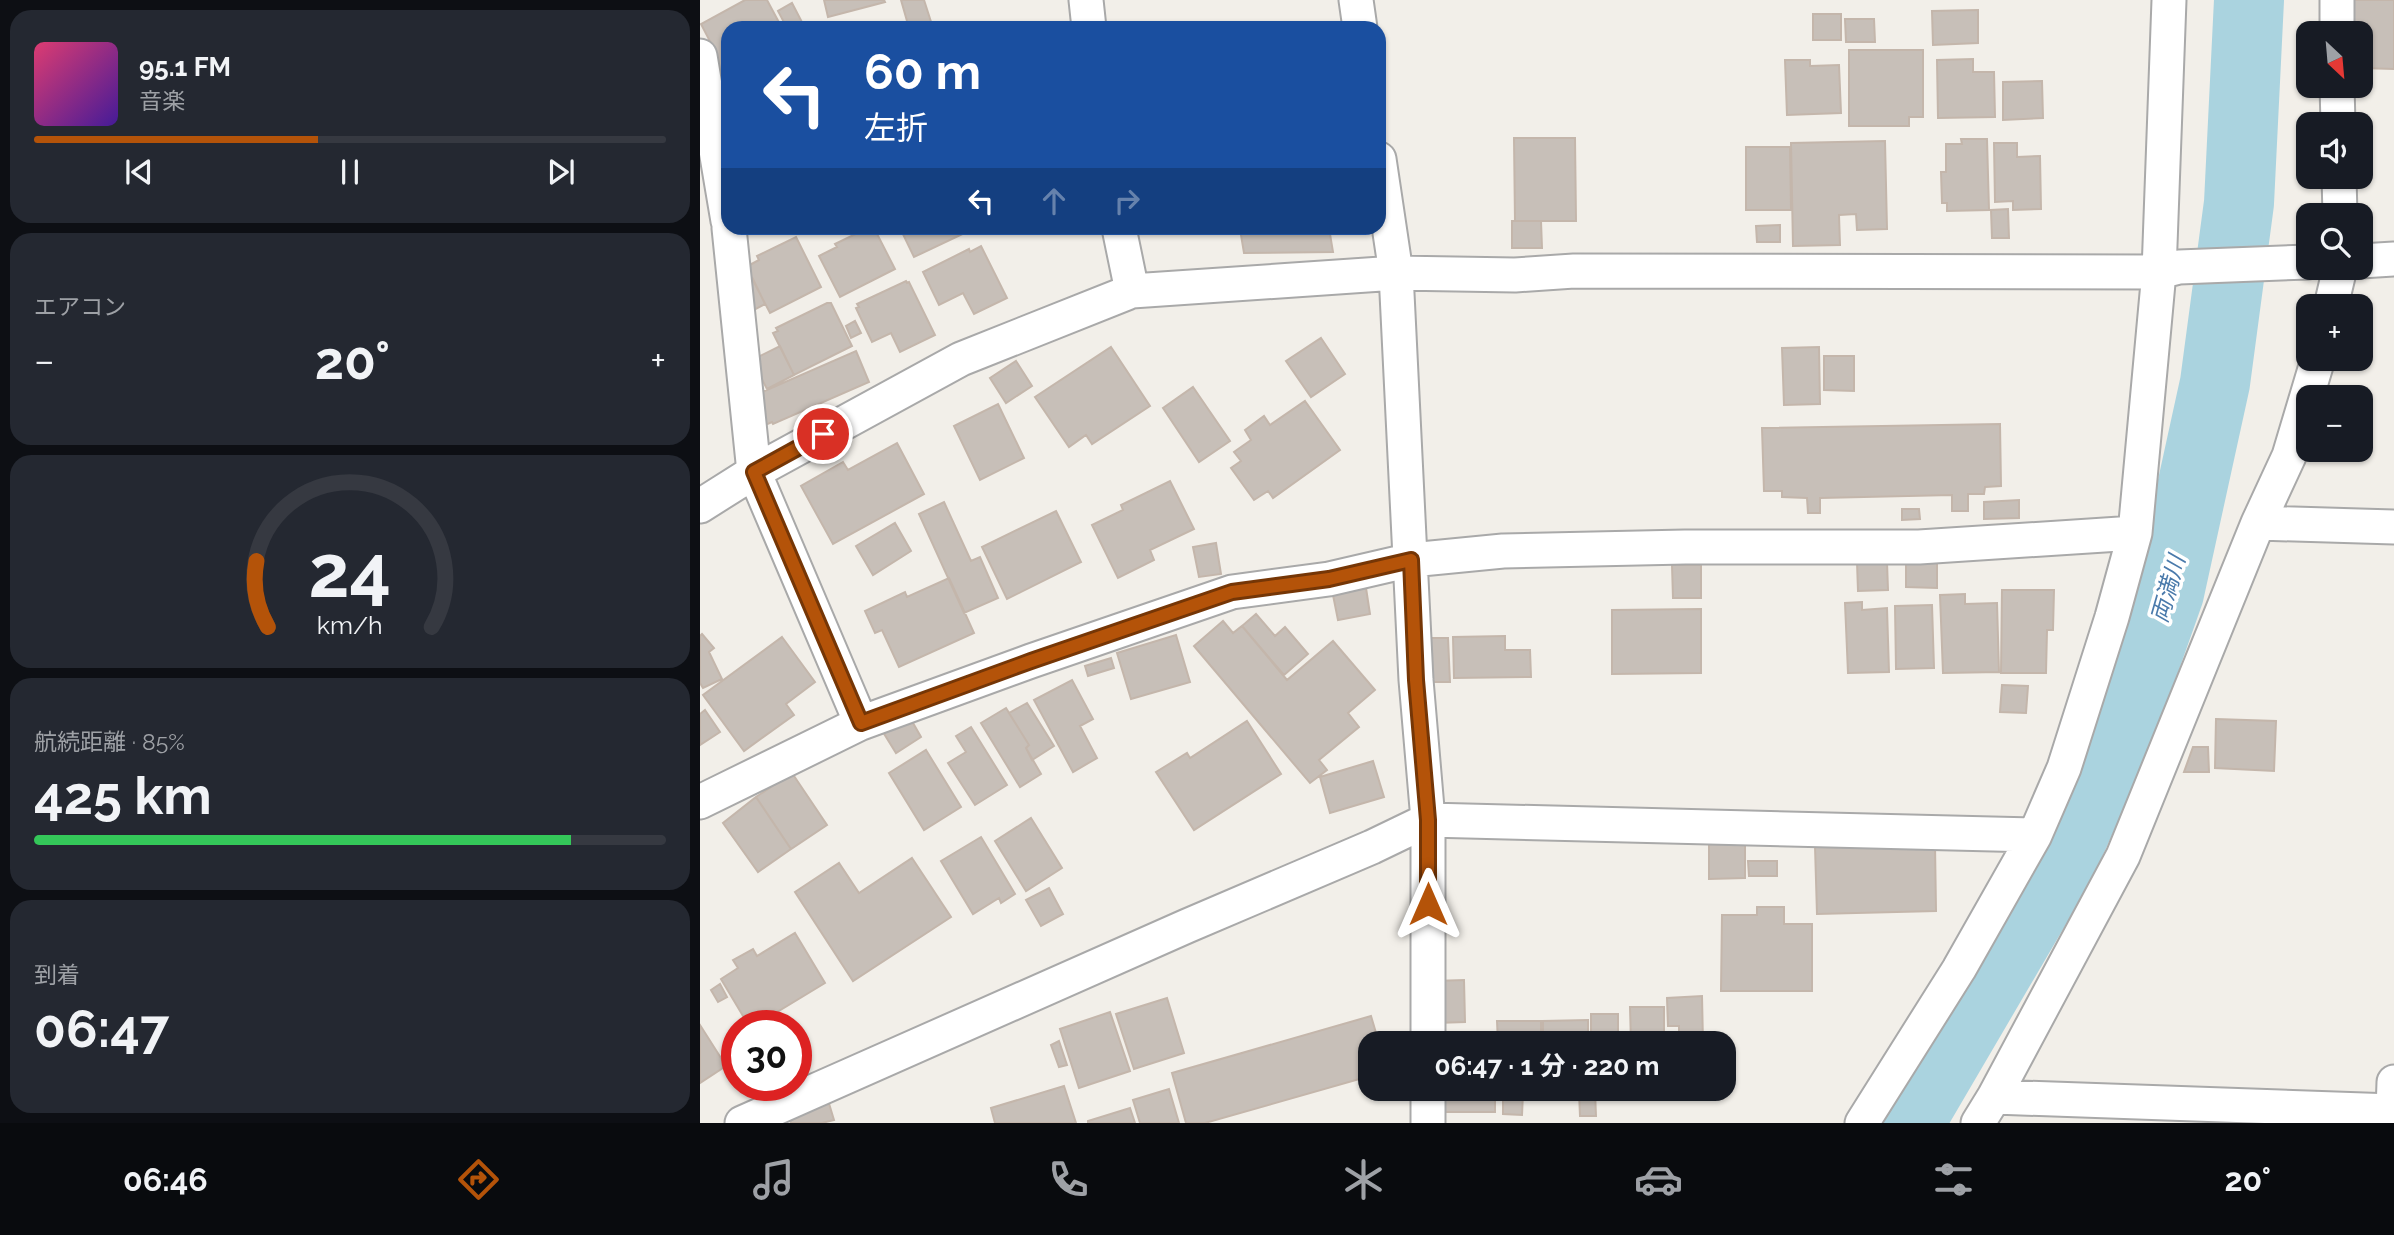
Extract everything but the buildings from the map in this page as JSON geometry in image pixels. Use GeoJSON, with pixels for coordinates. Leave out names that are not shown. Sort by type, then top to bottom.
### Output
{"type":"FeatureCollection","features":[{"type":"Feature","properties":{"kind":"street"},"geometry":{"type":"LineString","coordinates":[[1086,0],[1088,21]]}},
{"type":"Feature","properties":{"kind":"street"},"geometry":{"type":"LineString","coordinates":[[1356,0],[1359,21]]}},
{"type":"Feature","properties":{"kind":"street"},"geometry":{"type":"LineString","coordinates":[[1862,1123],[1959,969],[2035,835],[2064,768],[2112,617],[2135,533],[2169,270],[2169,0]]}},
{"type":"Feature","properties":{"kind":"street"},"geometry":{"type":"LineString","coordinates":[[2337,0],[2337,21]]}},
{"type":"Feature","properties":{"kind":"street"},"geometry":{"type":"LineString","coordinates":[[700,56],[704,111],[721,189]]}},
{"type":"Feature","properties":{"kind":"street"},"geometry":{"type":"LineString","coordinates":[[1386,206],[1396,273],[1416,680],[1428,820],[1428,1031]]}},
{"type":"Feature","properties":{"kind":"street"},"geometry":{"type":"LineString","coordinates":[[730,235],[754,472],[861,723]]}},
{"type":"Feature","properties":{"kind":"street"},"geometry":{"type":"LineString","coordinates":[[1120,235],[1132,291]]}},
{"type":"Feature","properties":{"kind":"street"},"geometry":{"type":"LineString","coordinates":[[2373,260],[2394,259]]}},
{"type":"Feature","properties":{"kind":"street"},"geometry":{"type":"LineString","coordinates":[[700,506],[754,472],[961,359],[1132,291],[1396,273],[1515,275],[1574,271],[2169,270],[2296,263]]}},
{"type":"Feature","properties":{"kind":"street"},"geometry":{"type":"LineString","coordinates":[[2314,371],[2289,456],[2258,523],[2123,856],[1986,1110],[2393,1106]]}},
{"type":"Feature","properties":{"kind":"street"},"geometry":{"type":"LineString","coordinates":[[2258,523],[2394,527]]}},
{"type":"Feature","properties":{"kind":"street"},"geometry":{"type":"LineString","coordinates":[[700,802],[861,723],[1232,592],[1329,579],[1411,560],[1503,551],[1919,547],[2135,533]]}},
{"type":"Feature","properties":{"kind":"street"},"geometry":{"type":"LineString","coordinates":[[742,1123],[1428,820],[2035,835]]}},
{"type":"Feature","properties":{"kind":"street"},"geometry":{"type":"LineString","coordinates":[[1428,1101],[1428,1123]]}},
{"type":"Feature","properties":{"kind":"waterway","name":"両満川"},"geometry":{"type":"LineString","coordinates":[[1909,1123],[2060,865],[2118,737],[2169,593],[2215,383],[2239,203],[2249,0]]}},
{"type":"Feature","properties":{"kind":"route"},"geometry":{"type":"LineString","coordinates":[[823,434],[754,472],[861,723],[1232,592],[1329,579],[1411,560],[1416,680],[1428,820],[1428,904]]}}]}
